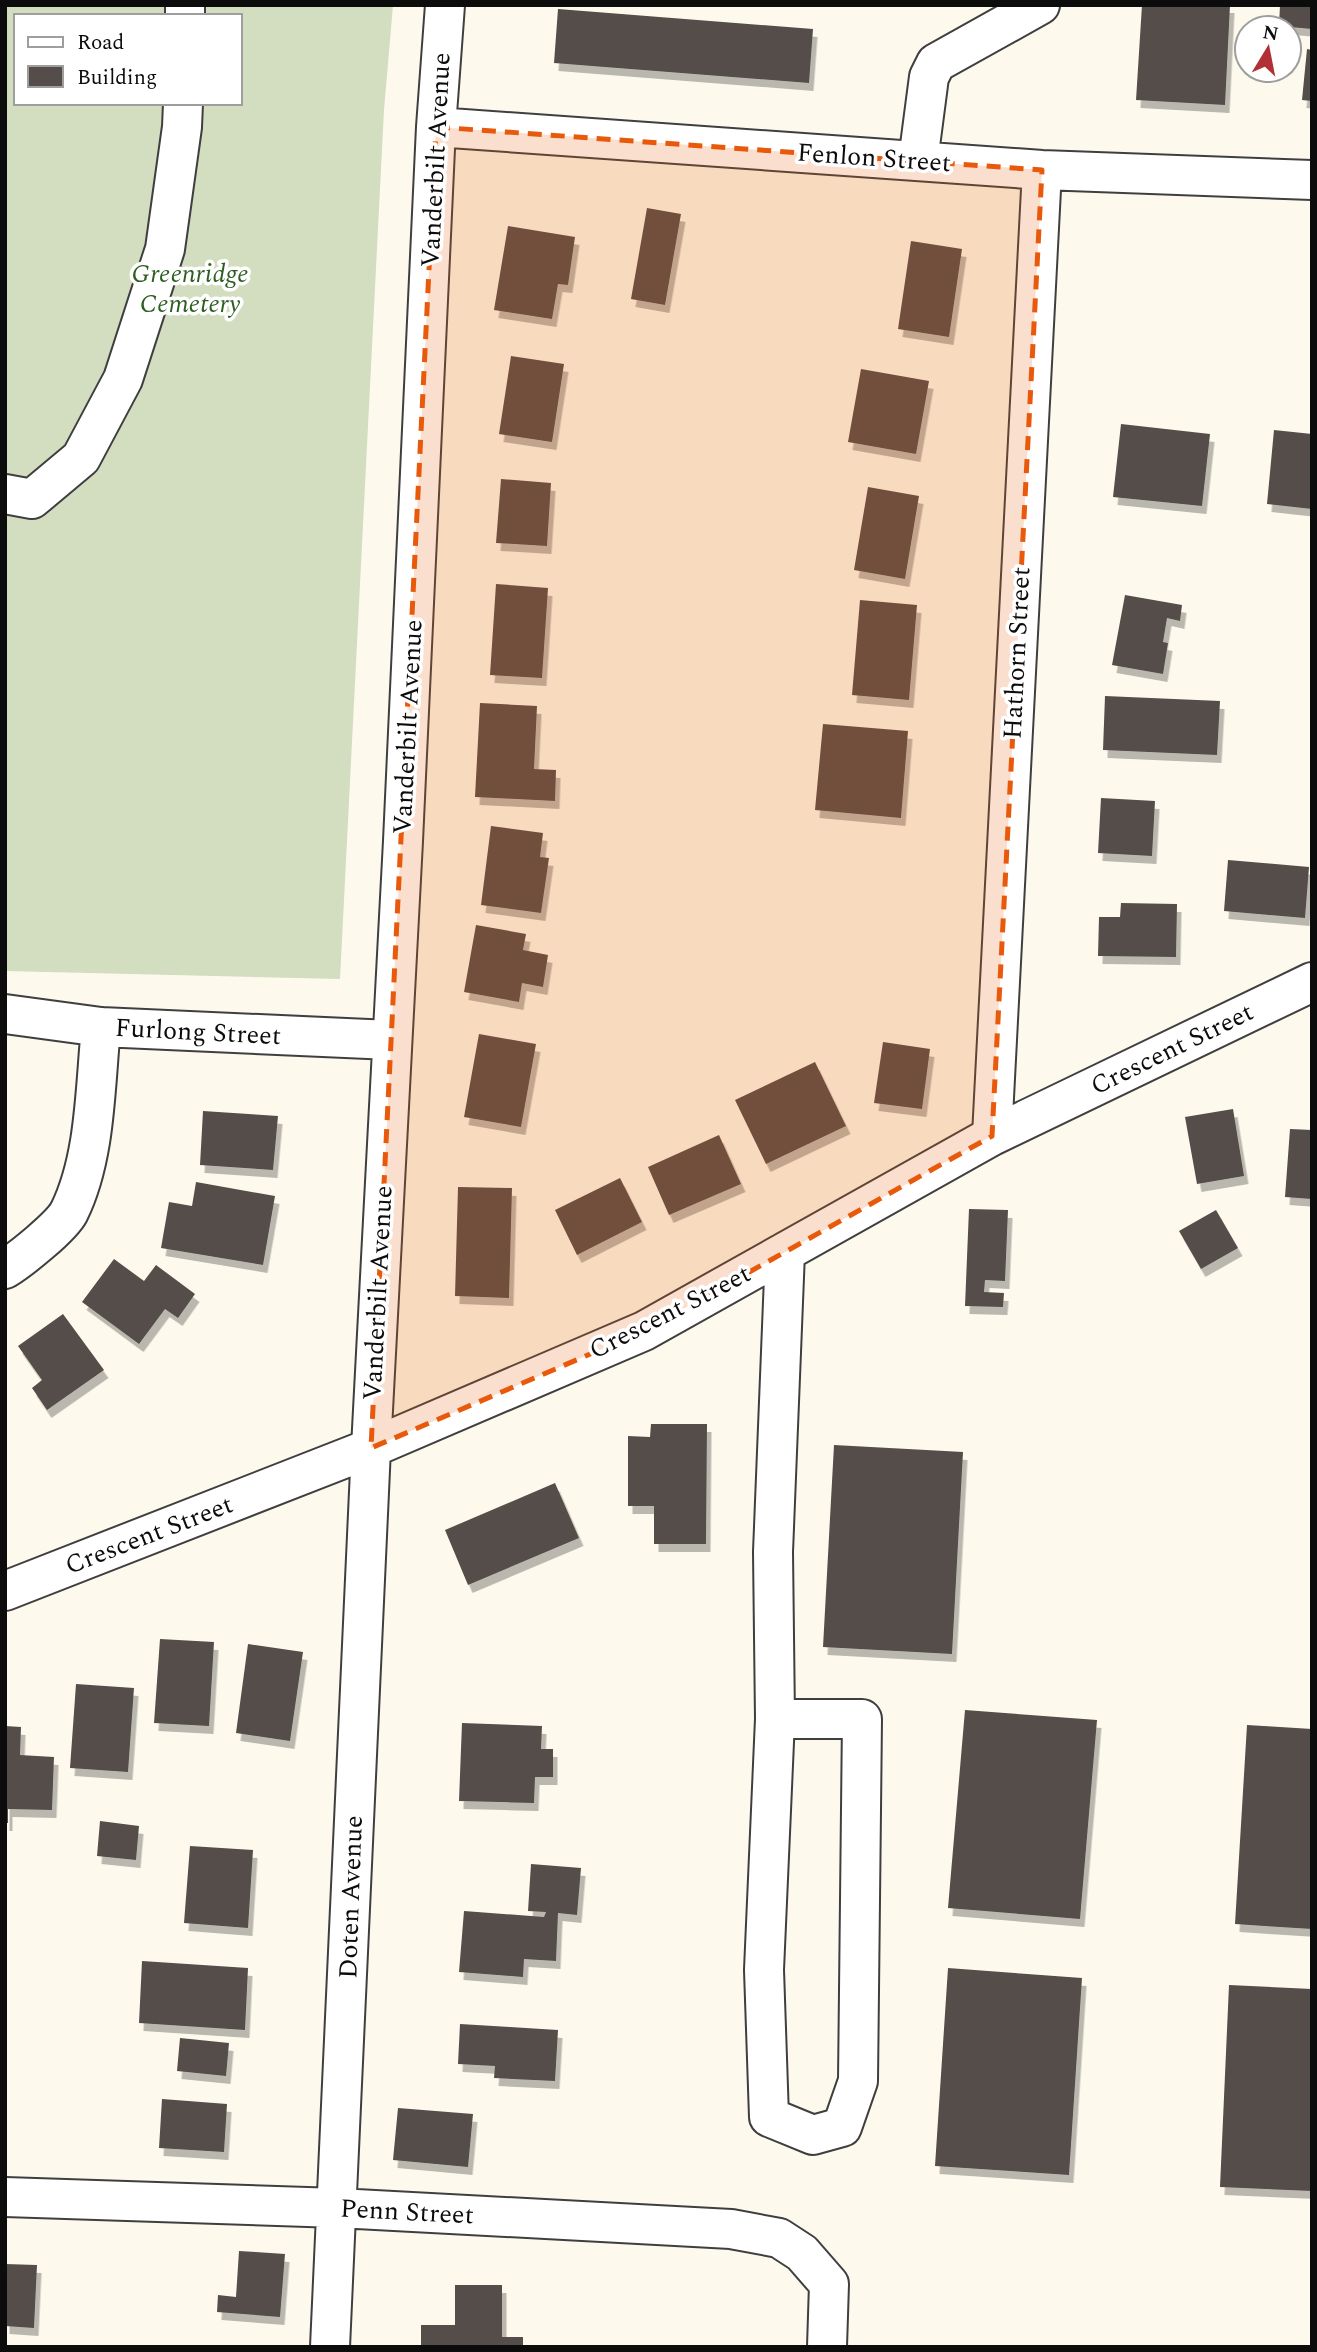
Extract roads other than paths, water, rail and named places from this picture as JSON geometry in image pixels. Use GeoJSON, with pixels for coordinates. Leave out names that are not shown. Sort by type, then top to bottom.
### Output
{"type":"FeatureCollection","features":[{"type":"Feature","properties":{"kind":"street","name":"Vanderbilt Avenue"},"geometry":{"type":"LineString","coordinates":[[371,1448],[404,828],[436,127],[445,5]]}},
{"type":"Feature","properties":{"kind":"street"},"geometry":{"type":"LineString","coordinates":[[918,161],[929,77],[936,63],[1040,5]]}},
{"type":"Feature","properties":{"kind":"street"},"geometry":{"type":"LineString","coordinates":[[5,494],[32,499],[81,458],[123,379],[165,249],[183,105]]}},
{"type":"Feature","properties":{"kind":"street","name":"Fenlon Street"},"geometry":{"type":"LineString","coordinates":[[436,127],[1042,170],[1312,180]]}},
{"type":"Feature","properties":{"kind":"street","name":"Hathorn Street"},"geometry":{"type":"LineString","coordinates":[[992,1136],[1042,170]]}},
{"type":"Feature","properties":{"kind":"street","name":"Crescent Street"},"geometry":{"type":"LineString","coordinates":[[5,1591],[371,1448],[644,1331],[992,1136],[1312,982]]}},
{"type":"Feature","properties":{"kind":"street","name":"Furlong Street"},"geometry":{"type":"LineString","coordinates":[[5,1014],[101,1027],[391,1040]]}},
{"type":"Feature","properties":{"kind":"street"},"geometry":{"type":"LineString","coordinates":[[5,1269],[25,1256],[68,1214],[89,1152],[101,1027]]}},
{"type":"Feature","properties":{"kind":"street"},"geometry":{"type":"LineString","coordinates":[[775,1719],[862,1719],[858,2081],[842,2127],[813,2134],[769,2117],[764,1970],[775,1719],[773,1552],[785,1252]]}},
{"type":"Feature","properties":{"kind":"street","name":"Doten Avenue"},"geometry":{"type":"LineString","coordinates":[[330,2347],[371,1448]]}},
{"type":"Feature","properties":{"kind":"street","name":"Penn Street"},"geometry":{"type":"LineString","coordinates":[[5,2197],[338,2208],[731,2229],[779,2238],[802,2253],[829,2284],[827,2347]]}},
{"type":"Feature","properties":{"kind":"park label","name":"Greenridge Cemetery"},"geometry":{"type":"Point","coordinates":[190,289]}}]}
